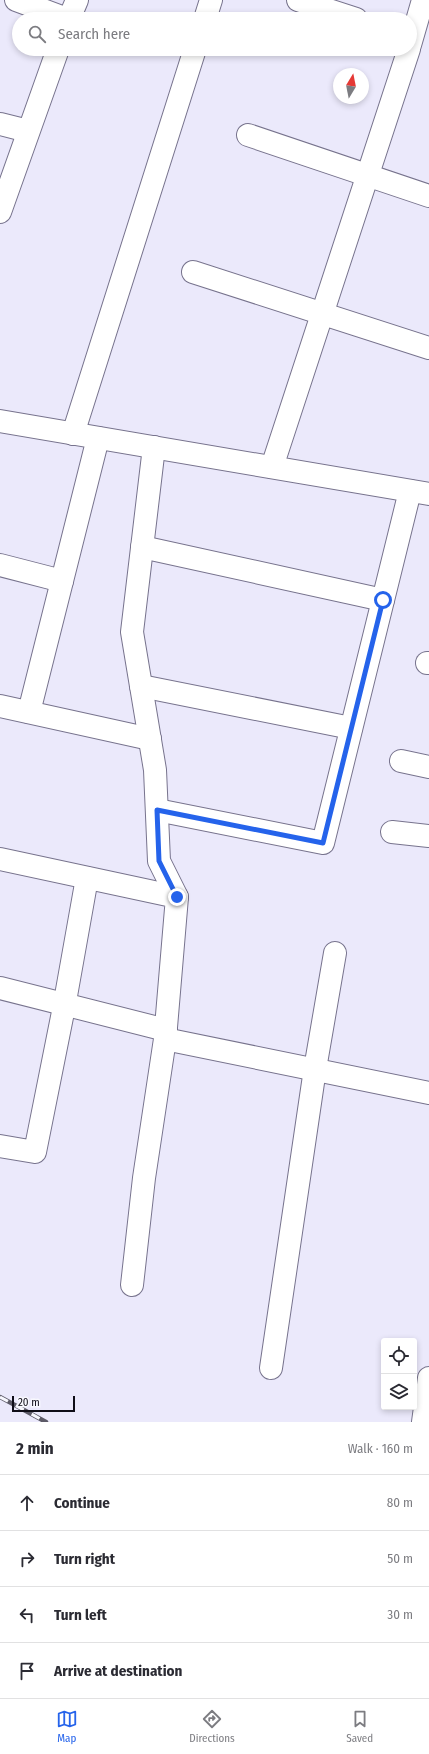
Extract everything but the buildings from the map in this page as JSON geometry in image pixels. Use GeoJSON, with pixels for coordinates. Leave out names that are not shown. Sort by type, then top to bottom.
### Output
{"type":"FeatureCollection","features":[{"type":"Feature","properties":{"kind":"street"},"geometry":{"type":"LineString","coordinates":[[16,0],[49,12]]}},
{"type":"Feature","properties":{"kind":"street"},"geometry":{"type":"LineString","coordinates":[[71,12],[77,0]]}},
{"type":"Feature","properties":{"kind":"street"},"geometry":{"type":"LineString","coordinates":[[207,12],[211,0]]}},
{"type":"Feature","properties":{"kind":"street"},"geometry":{"type":"LineString","coordinates":[[298,0],[335,12]]}},
{"type":"Feature","properties":{"kind":"street"},"geometry":{"type":"LineString","coordinates":[[417,29],[424,0]]}},
{"type":"Feature","properties":{"kind":"street"},"geometry":{"type":"LineString","coordinates":[[0,212],[55,56]]}},
{"type":"Feature","properties":{"kind":"street"},"geometry":{"type":"LineString","coordinates":[[73,434],[193,56]]}},
{"type":"Feature","properties":{"kind":"street"},"geometry":{"type":"LineString","coordinates":[[272,467],[366,175],[409,56]]}},
{"type":"Feature","properties":{"kind":"street"},"geometry":{"type":"LineString","coordinates":[[0,124],[28,131]]}},
{"type":"Feature","properties":{"kind":"street"},"geometry":{"type":"LineString","coordinates":[[248,135],[429,196]]}},
{"type":"Feature","properties":{"kind":"street"},"geometry":{"type":"LineString","coordinates":[[193,272],[429,348]]}},
{"type":"Feature","properties":{"kind":"street"},"geometry":{"type":"LineString","coordinates":[[0,421],[419,492],[383,600],[323,843],[157,810]]}},
{"type":"Feature","properties":{"kind":"street"},"geometry":{"type":"LineString","coordinates":[[29,712],[98,438]]}},
{"type":"Feature","properties":{"kind":"street"},"geometry":{"type":"LineString","coordinates":[[132,1285],[144,1178],[165,1034],[177,897],[159,861],[155,770],[132,632],[154,447]]}},
{"type":"Feature","properties":{"kind":"street"},"geometry":{"type":"LineString","coordinates":[[142,547],[383,600]]}},
{"type":"Feature","properties":{"kind":"street"},"geometry":{"type":"LineString","coordinates":[[0,565],[62,581]]}},
{"type":"Feature","properties":{"kind":"street"},"geometry":{"type":"LineString","coordinates":[[141,686],[351,728]]}},
{"type":"Feature","properties":{"kind":"street"},"geometry":{"type":"LineString","coordinates":[[0,706],[150,740]]}},
{"type":"Feature","properties":{"kind":"street"},"geometry":{"type":"LineString","coordinates":[[401,761],[429,766]]}},
{"type":"Feature","properties":{"kind":"street"},"geometry":{"type":"LineString","coordinates":[[392,832],[429,836]]}},
{"type":"Feature","properties":{"kind":"street"},"geometry":{"type":"LineString","coordinates":[[0,859],[177,897]]}},
{"type":"Feature","properties":{"kind":"street"},"geometry":{"type":"LineString","coordinates":[[0,1146],[35,1152],[65,1004],[87,878]]}},
{"type":"Feature","properties":{"kind":"street"},"geometry":{"type":"LineString","coordinates":[[271,1368],[315,1069],[335,953]]}},
{"type":"Feature","properties":{"kind":"street"},"geometry":{"type":"LineString","coordinates":[[0,988],[65,1004],[165,1034],[315,1069],[429,1093]]}},
{"type":"Feature","properties":{"kind":"street"},"geometry":{"type":"LineString","coordinates":[[423,1422],[429,1378]]}},
{"type":"Feature","properties":{"kind":"railway"},"geometry":{"type":"LineString","coordinates":[[0,1397],[46,1422]]}},
{"type":"Feature","properties":{"kind":"route"},"geometry":{"type":"LineString","coordinates":[[177,897],[159,861],[157,810],[323,843],[383,600]]}}]}
